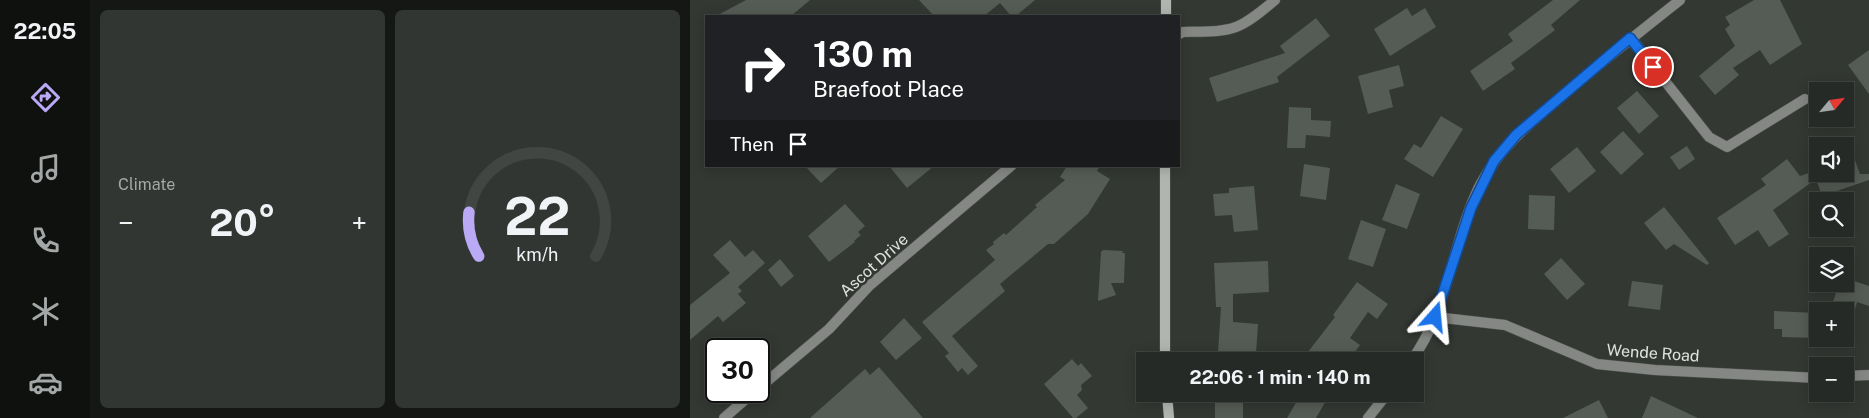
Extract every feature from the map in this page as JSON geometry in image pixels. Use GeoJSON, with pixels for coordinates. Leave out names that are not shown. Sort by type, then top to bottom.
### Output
{"type":"FeatureCollection","features":[{"type":"Feature","properties":{"kind":"main road"},"geometry":{"type":"LineString","coordinates":[[1166,0],[1166,15]]}},
{"type":"Feature","properties":{"kind":"main road"},"geometry":{"type":"LineString","coordinates":[[1165,167],[1165,352]]}},
{"type":"Feature","properties":{"kind":"main road"},"geometry":{"type":"LineString","coordinates":[[1168,402],[1169,418]]}},
{"type":"Feature","properties":{"kind":"street"},"geometry":{"type":"LineString","coordinates":[[1180,34],[1228,31],[1240,27],[1274,0]]}},
{"type":"Feature","properties":{"kind":"street"},"geometry":{"type":"LineString","coordinates":[[1418,352],[1435,317],[1471,208],[1494,161],[1516,135],[1630,38],[1680,0]]}},
{"type":"Feature","properties":{"kind":"street"},"geometry":{"type":"LineString","coordinates":[[1630,38],[1709,137],[1727,148],[1805,99]]}},
{"type":"Feature","properties":{"kind":"street","name":"Ascot Drive"},"geometry":{"type":"LineString","coordinates":[[770,379],[828,329],[869,286],[1010,167]]}},
{"type":"Feature","properties":{"kind":"street","name":"Wende Road"},"geometry":{"type":"LineString","coordinates":[[1435,317],[1505,325],[1597,364],[1655,370],[1809,378]]}},
{"type":"Feature","properties":{"kind":"street"},"geometry":{"type":"LineString","coordinates":[[1854,376],[1869,375]]}},
{"type":"Feature","properties":{"kind":"street"},"geometry":{"type":"LineString","coordinates":[[1368,418],[1381,402]]}},
{"type":"Feature","properties":{"kind":"street"},"geometry":{"type":"LineString","coordinates":[[724,418],[741,403]]}},
{"type":"Feature","properties":{"kind":"building"},"geometry":{"type":"Polygon","coordinates":[[[746,0],[810,0],[792,15],[718,15],[746,0]]]}},
{"type":"Feature","properties":{"kind":"building"},"geometry":{"type":"Polygon","coordinates":[[[919,0],[1035,0],[1017,15],[1010,15],[1000,3],[985,15],[933,15],[919,0]]]}},
{"type":"Feature","properties":{"kind":"building"},"geometry":{"type":"Polygon","coordinates":[[[1553,0],[1580,0],[1551,25],[1555,30],[1511,63],[1515,69],[1483,91],[1470,71],[1513,41],[1508,34],[1553,0]]]}},
{"type":"Feature","properties":{"kind":"building"},"geometry":{"type":"Polygon","coordinates":[[[1754,0],[1780,0],[1802,44],[1770,65],[1760,50],[1733,68],[1739,75],[1715,95],[1699,76],[1735,46],[1725,29],[1730,25],[1725,17],[1754,0]]]}},
{"type":"Feature","properties":{"kind":"building"},"geometry":{"type":"Polygon","coordinates":[[[1407,8],[1412,16],[1425,8],[1436,27],[1390,56],[1374,29],[1407,8]]]}},
{"type":"Feature","properties":{"kind":"building"},"geometry":{"type":"Polygon","coordinates":[[[1316,18],[1330,36],[1277,77],[1279,82],[1217,102],[1209,78],[1285,53],[1280,46],[1316,18]]]}},
{"type":"Feature","properties":{"kind":"building"},"geometry":{"type":"Polygon","coordinates":[[[1869,50],[1869,94],[1848,65],[1869,50]]]}},
{"type":"Feature","properties":{"kind":"building"},"geometry":{"type":"Polygon","coordinates":[[[1399,65],[1404,86],[1389,90],[1393,107],[1368,114],[1358,76],[1399,65]]]}},
{"type":"Feature","properties":{"kind":"building"},"geometry":{"type":"Polygon","coordinates":[[[1637,91],[1659,116],[1639,134],[1617,108],[1637,91]]]}},
{"type":"Feature","properties":{"kind":"building"},"geometry":{"type":"Polygon","coordinates":[[[1289,107],[1311,108],[1311,120],[1331,121],[1330,137],[1306,135],[1305,148],[1287,148],[1289,107]]]}},
{"type":"Feature","properties":{"kind":"building"},"geometry":{"type":"Polygon","coordinates":[[[1441,116],[1463,129],[1433,177],[1404,159],[1414,144],[1421,148],[1441,116]]]}},
{"type":"Feature","properties":{"kind":"building"},"geometry":{"type":"Polygon","coordinates":[[[1623,131],[1644,154],[1621,175],[1600,152],[1623,131]]]}},
{"type":"Feature","properties":{"kind":"building"},"geometry":{"type":"Polygon","coordinates":[[[1687,146],[1695,159],[1679,170],[1670,157],[1687,146]]]}},
{"type":"Feature","properties":{"kind":"building"},"geometry":{"type":"Polygon","coordinates":[[[1577,147],[1596,171],[1569,193],[1550,169],[1577,147]]]}},
{"type":"Feature","properties":{"kind":"building"},"geometry":{"type":"Polygon","coordinates":[[[1854,157],[1860,174],[1869,174],[1869,180],[1834,192],[1821,192],[1817,182],[1854,182],[1854,157]]]}},
{"type":"Feature","properties":{"kind":"building"},"geometry":{"type":"Polygon","coordinates":[[[1787,159],[1800,176],[1809,173],[1809,182],[1812,182],[1773,210],[1789,234],[1769,247],[1758,230],[1735,245],[1717,218],[1766,185],[1761,179],[1787,159]]]}},
{"type":"Feature","properties":{"kind":"building"},"geometry":{"type":"Polygon","coordinates":[[[1304,164],[1330,168],[1326,200],[1300,196],[1304,164]]]}},
{"type":"Feature","properties":{"kind":"building"},"geometry":{"type":"Polygon","coordinates":[[[806,167],[839,167],[821,183],[806,167]]]}},
{"type":"Feature","properties":{"kind":"building"},"geometry":{"type":"Polygon","coordinates":[[[890,167],[933,167],[907,188],[890,167]]]}},
{"type":"Feature","properties":{"kind":"building"},"geometry":{"type":"Polygon","coordinates":[[[1066,167],[1099,167],[1097,171],[1110,179],[1088,214],[1054,244],[1048,244],[1000,284],[1005,291],[952,336],[978,366],[968,375],[962,368],[958,372],[945,356],[949,353],[922,322],[995,260],[986,250],[1004,233],[1006,235],[1037,207],[1035,205],[1065,180],[1060,177],[1066,167]]]}},
{"type":"Feature","properties":{"kind":"building"},"geometry":{"type":"Polygon","coordinates":[[[1396,184],[1420,194],[1407,229],[1382,220],[1396,184]]]}},
{"type":"Feature","properties":{"kind":"building"},"geometry":{"type":"Polygon","coordinates":[[[1254,186],[1258,230],[1234,232],[1232,215],[1215,216],[1213,194],[1229,193],[1229,188],[1254,186]]]}},
{"type":"Feature","properties":{"kind":"building"},"geometry":{"type":"Polygon","coordinates":[[[1529,195],[1555,196],[1554,230],[1528,229],[1529,195]]]}},
{"type":"Feature","properties":{"kind":"building"},"geometry":{"type":"Polygon","coordinates":[[[845,204],[865,226],[858,232],[861,235],[855,242],[829,262],[808,236],[845,204]]]}},
{"type":"Feature","properties":{"kind":"building"},"geometry":{"type":"Polygon","coordinates":[[[1664,207],[1709,263],[1707,265],[1674,244],[1666,250],[1644,223],[1664,207]]]}},
{"type":"Feature","properties":{"kind":"building"},"geometry":{"type":"Polygon","coordinates":[[[1361,220],[1386,229],[1373,267],[1348,259],[1361,220]]]}},
{"type":"Feature","properties":{"kind":"building"},"geometry":{"type":"Polygon","coordinates":[[[730,240],[745,257],[753,250],[765,263],[738,287],[742,291],[738,294],[746,303],[723,322],[718,316],[690,340],[690,305],[730,273],[713,255],[730,240]]]}},
{"type":"Feature","properties":{"kind":"building"},"geometry":{"type":"Polygon","coordinates":[[[1103,250],[1123,251],[1122,253],[1125,253],[1124,283],[1111,283],[1116,295],[1098,301],[1101,252],[1103,250]]]}},
{"type":"Feature","properties":{"kind":"building"},"geometry":{"type":"Polygon","coordinates":[[[1561,258],[1585,284],[1567,300],[1544,274],[1561,258]]]}},
{"type":"Feature","properties":{"kind":"building"},"geometry":{"type":"Polygon","coordinates":[[[780,259],[794,276],[781,287],[768,270],[780,259]]]}},
{"type":"Feature","properties":{"kind":"building"},"geometry":{"type":"Polygon","coordinates":[[[1268,261],[1269,292],[1233,294],[1233,322],[1258,324],[1256,352],[1218,352],[1221,307],[1216,307],[1214,263],[1268,261]]]}},
{"type":"Feature","properties":{"kind":"building"},"geometry":{"type":"Polygon","coordinates":[[[1632,281],[1663,285],[1660,310],[1628,306],[1632,281]]]}},
{"type":"Feature","properties":{"kind":"building"},"geometry":{"type":"Polygon","coordinates":[[[1854,281],[1869,286],[1869,306],[1857,302],[1854,313],[1854,302],[1833,302],[1836,292],[1854,292],[1854,281]]]}},
{"type":"Feature","properties":{"kind":"building"},"geometry":{"type":"Polygon","coordinates":[[[1357,282],[1388,304],[1377,319],[1368,312],[1350,338],[1360,345],[1355,352],[1308,352],[1335,317],[1333,315],[1357,282]]]}},
{"type":"Feature","properties":{"kind":"building"},"geometry":{"type":"Polygon","coordinates":[[[1774,311],[1809,313],[1809,338],[1782,337],[1782,329],[1774,329],[1774,311]]]}},
{"type":"Feature","properties":{"kind":"building"},"geometry":{"type":"Polygon","coordinates":[[[904,318],[922,338],[896,360],[880,342],[904,318]]]}},
{"type":"Feature","properties":{"kind":"building"},"geometry":{"type":"Polygon","coordinates":[[[1072,359],[1078,366],[1081,363],[1092,376],[1081,385],[1082,390],[1077,395],[1088,408],[1076,418],[1073,418],[1044,384],[1072,359]]]}},
{"type":"Feature","properties":{"kind":"building"},"geometry":{"type":"Polygon","coordinates":[[[879,367],[923,418],[810,418],[865,369],[870,375],[879,367]]]}},
{"type":"Feature","properties":{"kind":"building"},"geometry":{"type":"Polygon","coordinates":[[[1651,396],[1698,418],[1642,418],[1651,396]]]}},
{"type":"Feature","properties":{"kind":"building"},"geometry":{"type":"Polygon","coordinates":[[[1599,400],[1608,418],[1563,418],[1599,400]]]}},
{"type":"Feature","properties":{"kind":"building"},"geometry":{"type":"Polygon","coordinates":[[[1215,402],[1243,402],[1243,418],[1215,418],[1215,402]]]}},
{"type":"Feature","properties":{"kind":"building"},"geometry":{"type":"Polygon","coordinates":[[[1296,402],[1325,402],[1316,418],[1287,418],[1296,402]]]}},
{"type":"Feature","properties":{"kind":"route"},"geometry":{"type":"LineString","coordinates":[[1435,317],[1480,186],[1494,161],[1516,135],[1630,38],[1653,67]]}}]}
